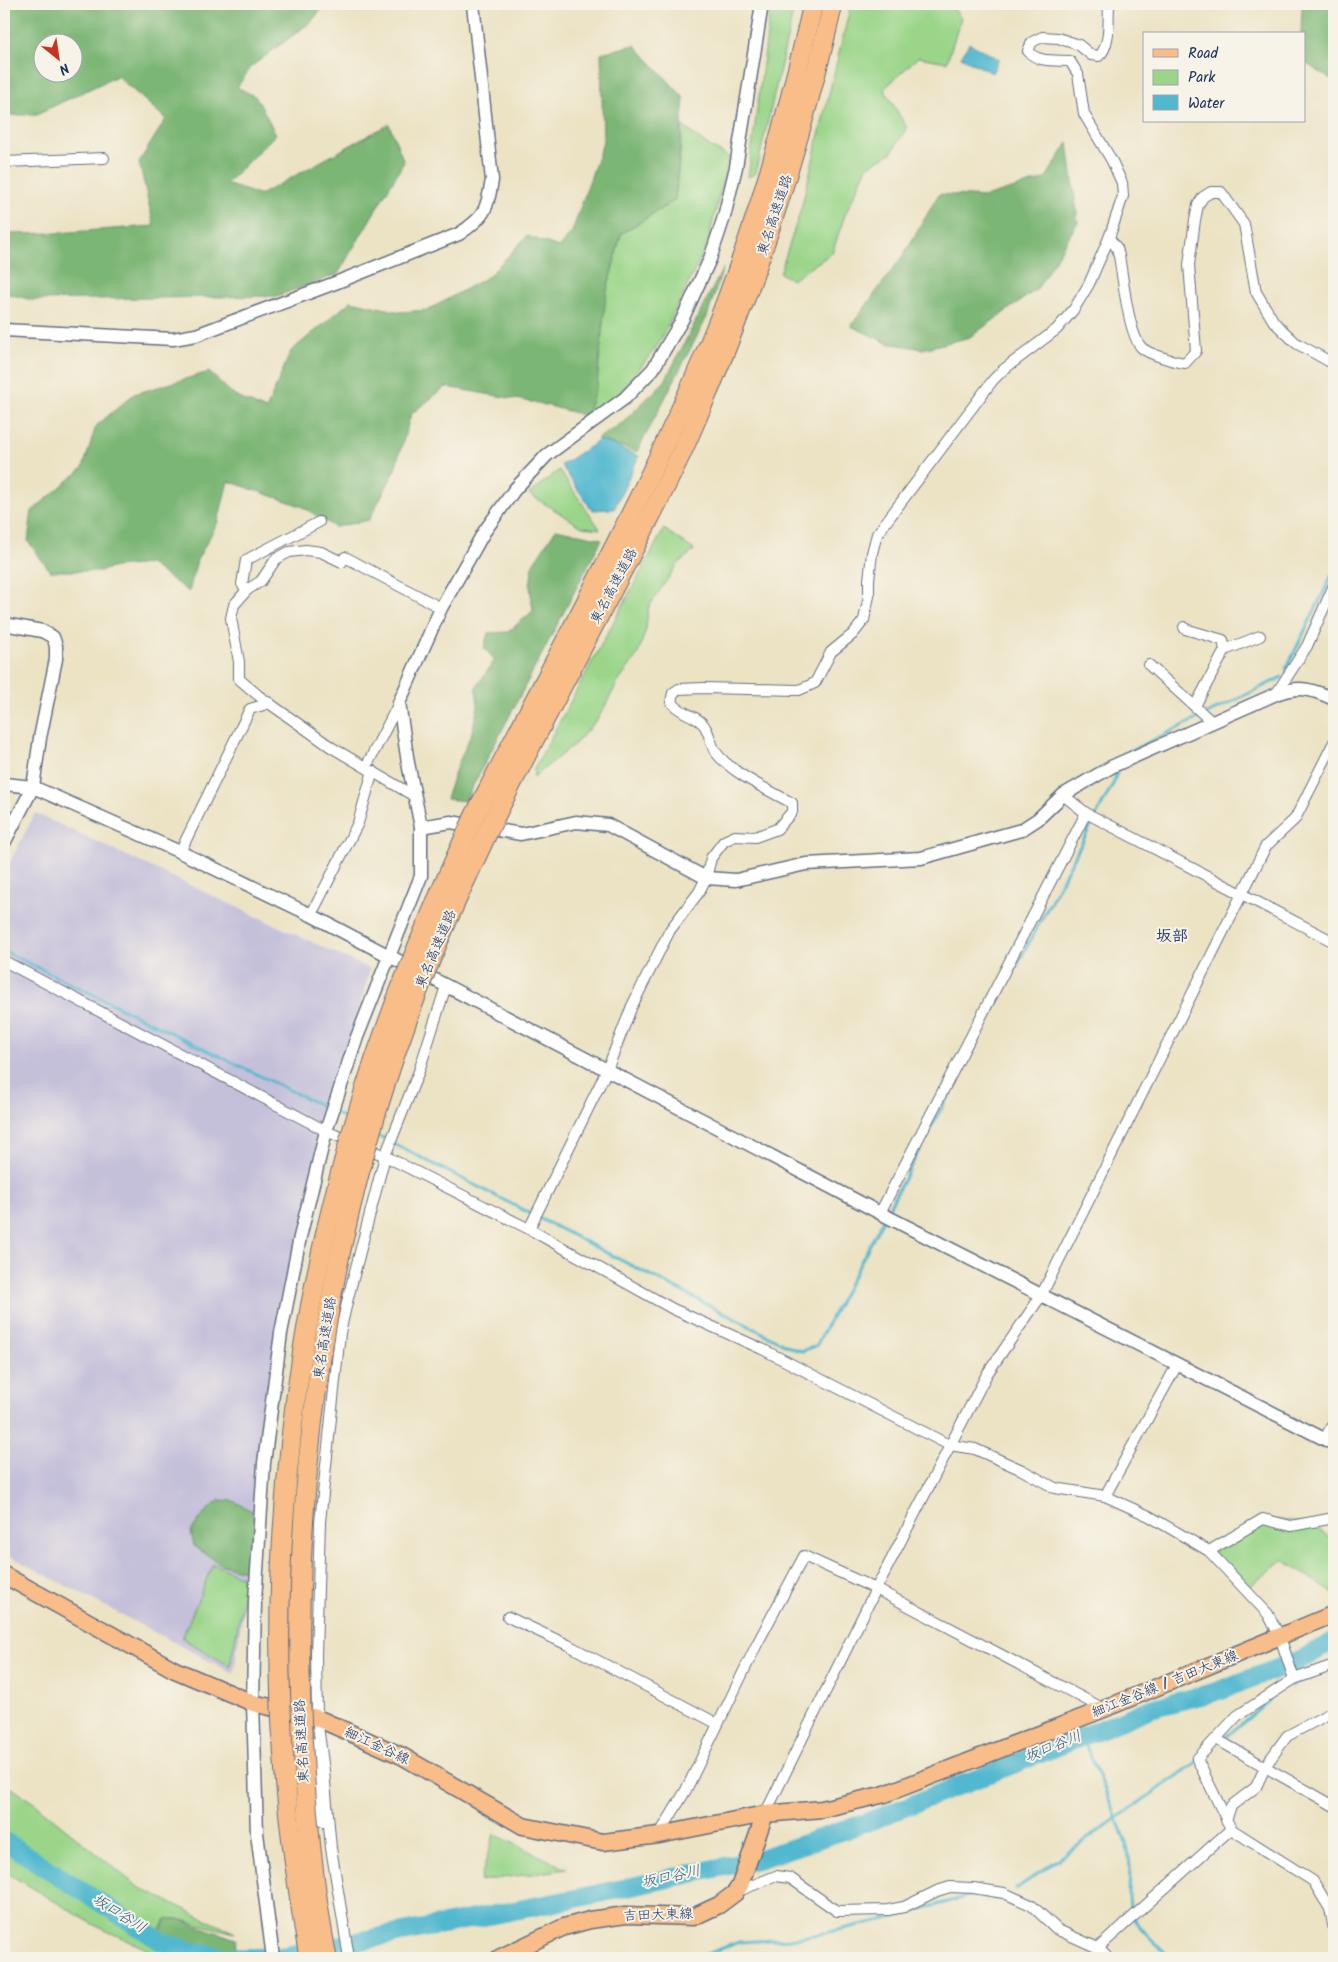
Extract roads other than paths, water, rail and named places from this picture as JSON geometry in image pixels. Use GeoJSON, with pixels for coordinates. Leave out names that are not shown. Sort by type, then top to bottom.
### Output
{"type":"FeatureCollection","features":[{"type":"Feature","properties":{"kind":"highway","name":"東名高速道路"},"geometry":{"type":"LineString","coordinates":[[327,1958],[311,1855],[299,1669],[302,1540],[311,1432],[338,1261],[363,1161],[386,1085],[409,1015],[432,959],[493,822],[648,521],[685,423],[714,332],[756,214],[779,140],[813,4]]}},
{"type":"Feature","properties":{"kind":"highway","name":"東名高速道路"},"geometry":{"type":"LineString","coordinates":[[309,1958],[291,1836],[285,1777],[280,1665],[283,1545],[296,1399],[307,1331],[332,1208],[365,1090],[412,958],[475,815],[620,534],[685,423],[742,309],[768,238],[809,103],[833,4]]}},
{"type":"Feature","properties":{"kind":"main road","name":"細江金谷線"},"geometry":{"type":"LineString","coordinates":[[4,1575],[174,1670],[253,1703],[312,1717],[402,1756],[523,1826],[603,1842],[763,1820]]}},
{"type":"Feature","properties":{"kind":"main road","name":"細江金谷線 / 吉田大東線"},"geometry":{"type":"LineString","coordinates":[[763,1820],[822,1809],[885,1794],[1281,1640],[1334,1614]]}},
{"type":"Feature","properties":{"kind":"main road"},"geometry":{"type":"LineString","coordinates":[[738,1889],[763,1820]]}},
{"type":"Feature","properties":{"kind":"main road","name":"吉田大東線"},"geometry":{"type":"LineString","coordinates":[[499,1958],[564,1927],[590,1920],[626,1916],[693,1917],[719,1905],[738,1889]]}},
{"type":"Feature","properties":{"kind":"street"},"geometry":{"type":"LineString","coordinates":[[4,330],[173,339],[196,335],[459,234],[478,221],[488,204],[492,180],[473,4]]}},
{"type":"Feature","properties":{"kind":"street"},"geometry":{"type":"LineString","coordinates":[[311,915],[358,823],[370,769],[441,608],[484,532],[515,489],[547,455],[625,398],[653,369],[682,320],[710,259],[724,217],[736,167],[762,4]]}},
{"type":"Feature","properties":{"kind":"street"},"geometry":{"type":"LineString","coordinates":[[530,1226],[606,1070],[632,1006],[670,930],[699,892],[706,878],[711,858],[724,841],[734,836],[755,837],[777,829],[792,812],[792,803],[760,786],[725,762],[715,751],[703,723],[678,710],[671,702],[673,693],[679,689],[703,688],[799,690],[815,683],[831,652],[853,634],[864,620],[869,596],[872,553],[877,534],[993,380],[1003,370],[1057,329],[1074,309],[1089,284],[1109,238],[1123,196],[1122,183],[1084,114],[1078,74],[1070,61],[1040,60],[1033,57],[1028,51],[1032,42],[1042,37],[1058,38],[1079,45],[1091,55],[1099,56],[1104,52],[1106,43],[1109,4]]}},
{"type":"Feature","properties":{"kind":"street"},"geometry":{"type":"LineString","coordinates":[[4,162],[104,158]]}},
{"type":"Feature","properties":{"kind":"street"},"geometry":{"type":"LineString","coordinates":[[1109,238],[1114,243],[1119,256],[1131,325],[1142,349],[1185,363],[1196,351],[1189,264],[1194,220],[1198,205],[1203,197],[1212,192],[1221,192],[1244,224],[1256,292],[1274,322],[1296,343],[1334,364]]}},
{"type":"Feature","properties":{"kind":"street"},"geometry":{"type":"LineString","coordinates":[[247,590],[242,584],[246,560],[319,522]]}},
{"type":"Feature","properties":{"kind":"street"},"geometry":{"type":"LineString","coordinates":[[414,796],[331,747],[239,679],[239,662],[231,618],[234,605],[247,590],[261,581],[276,559],[290,552],[306,550],[321,552],[342,562],[346,557],[441,608]]}},
{"type":"Feature","properties":{"kind":"street"},"geometry":{"type":"LineString","coordinates":[[1276,694],[1307,646],[1334,585]]}},
{"type":"Feature","properties":{"kind":"street"},"geometry":{"type":"LineString","coordinates":[[4,624],[42,631],[52,637],[56,646],[56,659],[41,729],[33,787],[4,843]]}},
{"type":"Feature","properties":{"kind":"street"},"geometry":{"type":"LineString","coordinates":[[1184,627],[1185,629],[1222,640],[1225,650]]}},
{"type":"Feature","properties":{"kind":"street"},"geometry":{"type":"LineString","coordinates":[[1197,708],[1225,650],[1260,636]]}},
{"type":"Feature","properties":{"kind":"street"},"geometry":{"type":"LineString","coordinates":[[1149,666],[1211,721]]}},
{"type":"Feature","properties":{"kind":"street"},"geometry":{"type":"LineString","coordinates":[[421,827],[451,822],[521,834],[576,822],[608,825],[706,878],[736,880],[806,864],[921,858],[1021,830],[1038,819],[1063,795],[1113,766],[1211,721],[1291,688],[1313,689],[1334,699]]}},
{"type":"Feature","properties":{"kind":"street"},"geometry":{"type":"LineString","coordinates":[[180,852],[250,709],[270,703]]}},
{"type":"Feature","properties":{"kind":"street"},"geometry":{"type":"LineString","coordinates":[[273,1958],[257,1833],[253,1703],[255,1601],[264,1463],[281,1333],[300,1237],[328,1125],[357,1037],[421,876],[421,827],[399,703]]}},
{"type":"Feature","properties":{"kind":"street"},"geometry":{"type":"LineString","coordinates":[[763,1820],[949,1445],[987,1374],[1041,1296],[1266,846],[1295,819],[1334,742]]}},
{"type":"Feature","properties":{"kind":"street"},"geometry":{"type":"LineString","coordinates":[[4,784],[33,787],[180,852],[311,915],[893,1220],[1330,1442],[1334,1421]]}},
{"type":"Feature","properties":{"kind":"street"},"geometry":{"type":"LineString","coordinates":[[1063,795],[1086,814],[1334,942]]}},
{"type":"Feature","properties":{"kind":"street"},"geometry":{"type":"LineString","coordinates":[[880,1213],[1086,814]]}},
{"type":"Feature","properties":{"kind":"street"},"geometry":{"type":"LineString","coordinates":[[4,961],[328,1125],[387,1152],[530,1226],[673,1309],[762,1348],[949,1445],[975,1449],[1022,1470],[1054,1488],[1105,1496],[1148,1516],[1209,1551],[1268,1614],[1281,1640],[1294,1679]]}},
{"type":"Feature","properties":{"kind":"street"},"geometry":{"type":"LineString","coordinates":[[342,1958],[324,1771],[312,1717],[320,1522],[340,1333],[387,1152],[419,1071],[446,986]]}},
{"type":"Feature","properties":{"kind":"street"},"geometry":{"type":"LineString","coordinates":[[1105,1496],[1177,1365]]}},
{"type":"Feature","properties":{"kind":"street"},"geometry":{"type":"LineString","coordinates":[[1209,1551],[1263,1519],[1291,1526],[1334,1518]]}},
{"type":"Feature","properties":{"kind":"street"},"geometry":{"type":"LineString","coordinates":[[659,1835],[686,1790],[804,1556],[876,1589],[1104,1709]]}},
{"type":"Feature","properties":{"kind":"street"},"geometry":{"type":"LineString","coordinates":[[508,1616],[568,1645],[718,1724]]}},
{"type":"Feature","properties":{"kind":"street"},"geometry":{"type":"LineString","coordinates":[[1334,1665],[1294,1679],[1237,1716],[1198,1763],[1228,1824],[1313,1881],[1330,1908],[1334,1930]]}},
{"type":"Feature","properties":{"kind":"street"},"geometry":{"type":"LineString","coordinates":[[1098,1948],[1139,1911],[1228,1824],[1231,1806],[1256,1787],[1266,1765],[1287,1736],[1334,1711]]}},
{"type":"Feature","properties":{"kind":"street"},"geometry":{"type":"LineString","coordinates":[[1216,1739],[1266,1765],[1334,1806]]}},
{"type":"Feature","properties":{"kind":"street"},"geometry":{"type":"LineString","coordinates":[[738,1889],[776,1876],[790,1878],[837,1911],[888,1910],[904,1907],[937,1891],[950,1887],[973,1888],[1004,1893],[1030,1906],[1058,1930],[1098,1948],[1108,1958]]}},
{"type":"Feature","properties":{"kind":"street"},"geometry":{"type":"LineString","coordinates":[[339,1920],[349,1958]]}},
{"type":"Feature","properties":{"kind":"water"},"geometry":{"type":"Polygon","coordinates":[[[969,43],[999,59],[992,73],[961,57],[969,43]]]}},
{"type":"Feature","properties":{"kind":"water"},"geometry":{"type":"Polygon","coordinates":[[[600,440],[639,456],[614,509],[592,510],[561,465],[600,440]]]}},
{"type":"Feature","properties":{"kind":"waterway"},"geometry":{"type":"LineString","coordinates":[[1286,669],[1334,571]]}},
{"type":"Feature","properties":{"kind":"waterway"},"geometry":{"type":"LineString","coordinates":[[1207,714],[1282,677]]}},
{"type":"Feature","properties":{"kind":"waterway"},"geometry":{"type":"LineString","coordinates":[[1124,754],[1201,717]]}},
{"type":"Feature","properties":{"kind":"waterway"},"geometry":{"type":"LineString","coordinates":[[886,1213],[1114,782],[1118,768]]}},
{"type":"Feature","properties":{"kind":"waterway"},"geometry":{"type":"LineString","coordinates":[[4,951],[330,1110]]}},
{"type":"Feature","properties":{"kind":"waterway"},"geometry":{"type":"LineString","coordinates":[[335,1113],[350,1121]]}},
{"type":"Feature","properties":{"kind":"waterway"},"geometry":{"type":"LineString","coordinates":[[377,1135],[794,1349],[802,1351],[816,1346],[884,1218]]}},
{"type":"Feature","properties":{"kind":"waterway","name":"坂口谷川"},"geometry":{"type":"LineString","coordinates":[[4,1841],[162,1942],[192,1951],[227,1958],[278,1957],[583,1897],[759,1859],[865,1823],[1152,1708],[1215,1692],[1300,1660],[1334,1641]]}},
{"type":"Feature","properties":{"kind":"waterway","name":"坂口谷川"},"geometry":{"type":"LineString","coordinates":[[1300,1660],[1303,1667]]}},
{"type":"Feature","properties":{"kind":"waterway"},"geometry":{"type":"LineString","coordinates":[[1291,1686],[1308,1679]]}},
{"type":"Feature","properties":{"kind":"waterway"},"geometry":{"type":"LineString","coordinates":[[1222,1740],[1269,1701]]}},
{"type":"Feature","properties":{"kind":"waterway"},"geometry":{"type":"LineString","coordinates":[[1082,1737],[1112,1806],[1129,1853],[1129,1897],[1133,1915],[1150,1938],[1171,1958]]}},
{"type":"Feature","properties":{"kind":"waterway"},"geometry":{"type":"LineString","coordinates":[[1016,1889],[1197,1762]]}},
{"type":"Feature","properties":{"kind":"waterway"},"geometry":{"type":"LineString","coordinates":[[696,1958],[739,1942],[790,1939],[825,1933],[895,1917],[972,1895],[1003,1899]]}},
{"type":"Feature","properties":{"kind":"district","name":"坂部"},"geometry":{"type":"Point","coordinates":[1172,936]}}]}
